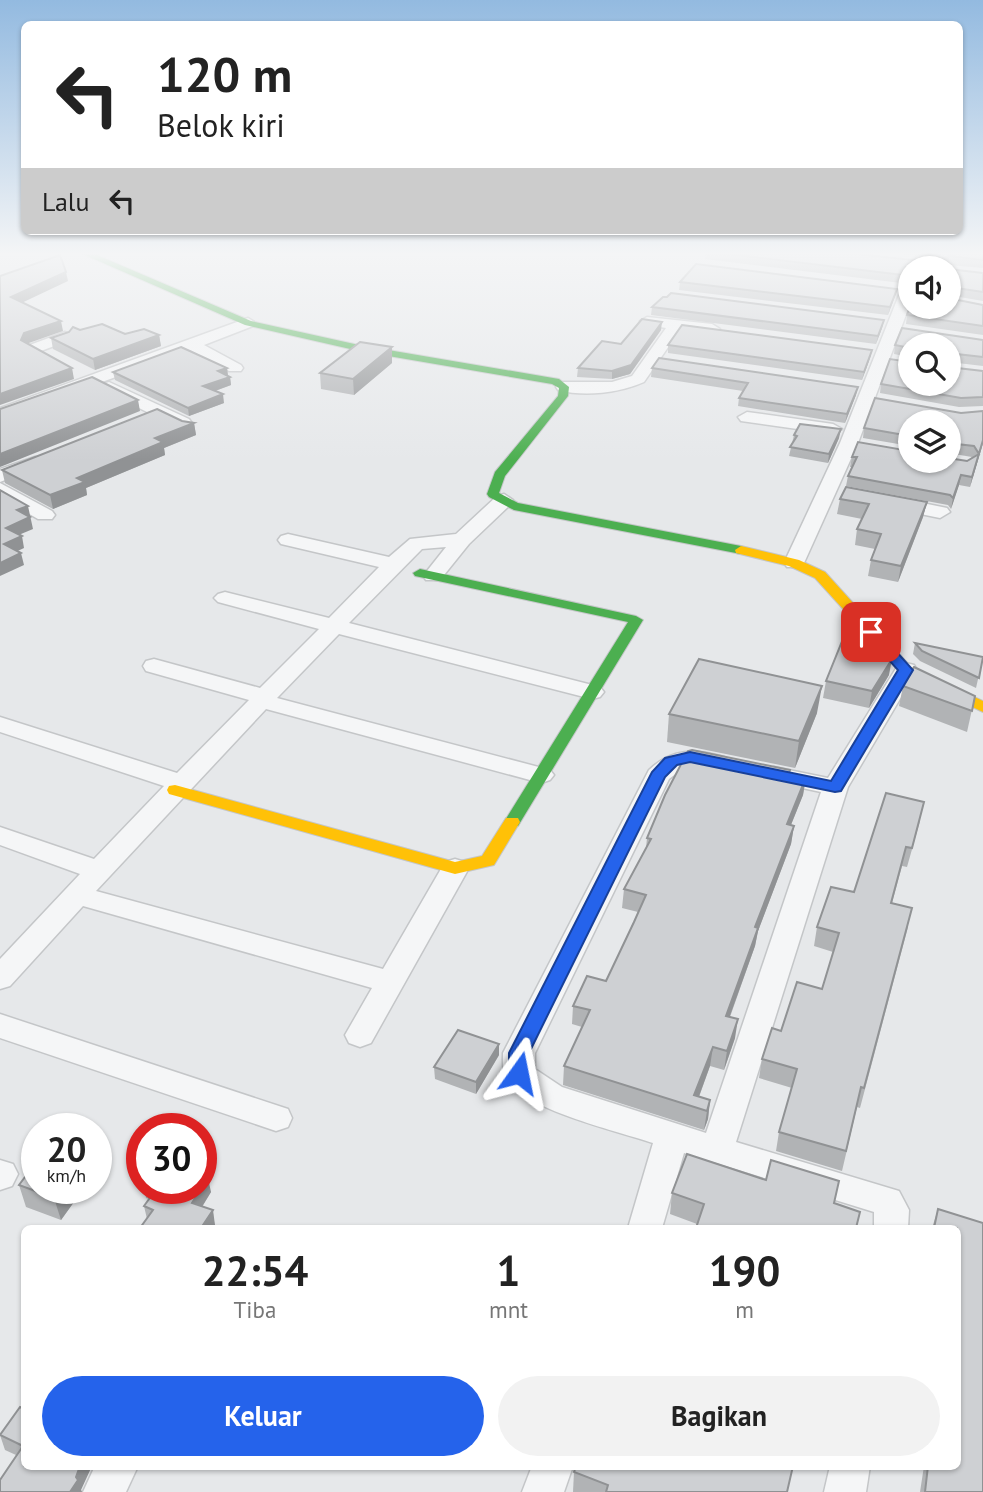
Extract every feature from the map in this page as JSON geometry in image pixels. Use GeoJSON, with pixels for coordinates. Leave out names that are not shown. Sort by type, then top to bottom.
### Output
{"type":"FeatureCollection","features":[{"type":"Feature","properties":{"kind":"street"},"geometry":{"type":"LineString","coordinates":[[245,322],[359,348],[537,377],[555,381],[564,387],[623,385],[638,379],[659,359],[676,325]]}},
{"type":"Feature","properties":{"kind":"street"},"geometry":{"type":"LineString","coordinates":[[652,322],[731,332]]}},
{"type":"Feature","properties":{"kind":"street"},"geometry":{"type":"LineString","coordinates":[[794,563],[827,490],[855,440],[869,394],[877,354],[895,322]]}},
{"type":"Feature","properties":{"kind":"street"},"geometry":{"type":"LineString","coordinates":[[2,412],[248,323]]}},
{"type":"Feature","properties":{"kind":"street"},"geometry":{"type":"LineString","coordinates":[[65,337],[33,348],[191,427]]}},
{"type":"Feature","properties":{"kind":"street"},"geometry":{"type":"LineString","coordinates":[[191,344],[235,368]]}},
{"type":"Feature","properties":{"kind":"street"},"geometry":{"type":"LineString","coordinates":[[877,354],[898,361]]}},
{"type":"Feature","properties":{"kind":"street"},"geometry":{"type":"LineString","coordinates":[[564,387],[563,396],[499,475],[493,494],[514,506],[715,544],[794,563],[820,575],[906,670],[983,707]]}},
{"type":"Feature","properties":{"kind":"street"},"geometry":{"type":"LineString","coordinates":[[135,422],[159,412]]}},
{"type":"Feature","properties":{"kind":"street"},"geometry":{"type":"LineString","coordinates":[[747,417],[855,440]]}},
{"type":"Feature","properties":{"kind":"street"},"geometry":{"type":"LineString","coordinates":[[0,476],[49,456]]}},
{"type":"Feature","properties":{"kind":"street"},"geometry":{"type":"LineString","coordinates":[[0,489],[45,515]]}},
{"type":"Feature","properties":{"kind":"street"},"geometry":{"type":"LineString","coordinates":[[827,490],[852,495]]}},
{"type":"Feature","properties":{"kind":"street"},"geometry":{"type":"LineString","coordinates":[[427,574],[504,500]]}},
{"type":"Feature","properties":{"kind":"street"},"geometry":{"type":"LineString","coordinates":[[877,500],[940,512]]}},
{"type":"Feature","properties":{"kind":"street"},"geometry":{"type":"LineString","coordinates":[[288,540],[394,564]]}},
{"type":"Feature","properties":{"kind":"street"},"geometry":{"type":"LineString","coordinates":[[0,978],[178,787],[394,564],[417,543],[462,540]]}},
{"type":"Feature","properties":{"kind":"street"},"geometry":{"type":"LineString","coordinates":[[0,724],[178,787],[455,868],[488,861],[636,620],[427,574]]}},
{"type":"Feature","properties":{"kind":"street"},"geometry":{"type":"LineString","coordinates":[[225,598],[333,628],[592,692]]}},
{"type":"Feature","properties":{"kind":"street"},"geometry":{"type":"LineString","coordinates":[[154,666],[541,775]]}},
{"type":"Feature","properties":{"kind":"street"},"geometry":{"type":"LineString","coordinates":[[717,1150],[835,787],[906,670]]}},
{"type":"Feature","properties":{"kind":"street"},"geometry":{"type":"LineString","coordinates":[[835,787],[690,757],[671,761],[658,775],[519,1053],[519,1073],[529,1083],[551,1096],[887,1202],[892,1210],[891,1225]]}},
{"type":"Feature","properties":{"kind":"street"},"geometry":{"type":"LineString","coordinates":[[0,836],[99,871]]}},
{"type":"Feature","properties":{"kind":"street"},"geometry":{"type":"LineString","coordinates":[[360,1035],[455,868]]}},
{"type":"Feature","properties":{"kind":"street"},"geometry":{"type":"LineString","coordinates":[[77,895],[391,982]]}},
{"type":"Feature","properties":{"kind":"street"},"geometry":{"type":"LineString","coordinates":[[0,1026],[276,1118]]}},
{"type":"Feature","properties":{"kind":"street"},"geometry":{"type":"LineString","coordinates":[[646,1225],[672,1136]]}},
{"type":"Feature","properties":{"kind":"street"},"geometry":{"type":"LineString","coordinates":[[104,1492],[116,1470]]}},
{"type":"Feature","properties":{"kind":"street"},"geometry":{"type":"LineString","coordinates":[[543,1492],[551,1470]]}},
{"type":"Feature","properties":{"kind":"street"},"geometry":{"type":"LineString","coordinates":[[845,1492],[849,1470]]}},
{"type":"Feature","properties":{"kind":"building"},"geometry":{"type":"Polygon","coordinates":[[[0,322],[59,322],[24,333],[21,340],[72,368],[0,394],[0,322]]]}},
{"type":"Feature","properties":{"kind":"building"},"geometry":{"type":"Polygon","coordinates":[[[640,322],[662,322],[631,365],[612,371],[578,368],[602,341],[621,344],[640,322]]]}},
{"type":"Feature","properties":{"kind":"building"},"geometry":{"type":"Polygon","coordinates":[[[766,322],[883,322],[878,336],[766,322]]]}},
{"type":"Feature","properties":{"kind":"building"},"geometry":{"type":"Polygon","coordinates":[[[953,322],[983,322],[983,326],[953,322]]]}},
{"type":"Feature","properties":{"kind":"building"},"geometry":{"type":"Polygon","coordinates":[[[102,324],[125,334],[144,329],[159,335],[93,359],[51,338],[69,332],[73,327],[80,330],[102,324]]]}},
{"type":"Feature","properties":{"kind":"building"},"geometry":{"type":"Polygon","coordinates":[[[682,325],[872,350],[864,372],[668,345],[682,325]]]}},
{"type":"Feature","properties":{"kind":"building"},"geometry":{"type":"Polygon","coordinates":[[[902,328],[936,333],[900,333],[902,328]]]}},
{"type":"Feature","properties":{"kind":"building"},"geometry":{"type":"Polygon","coordinates":[[[961,337],[983,340],[983,357],[961,354],[961,337]]]}},
{"type":"Feature","properties":{"kind":"building"},"geometry":{"type":"Polygon","coordinates":[[[360,342],[392,347],[353,379],[320,373],[360,342]]]}},
{"type":"Feature","properties":{"kind":"building"},"geometry":{"type":"Polygon","coordinates":[[[181,347],[227,368],[218,371],[230,377],[203,386],[223,394],[188,408],[113,372],[181,347]]]}},
{"type":"Feature","properties":{"kind":"building"},"geometry":{"type":"Polygon","coordinates":[[[659,358],[858,387],[847,414],[739,398],[748,383],[652,368],[659,358]]]}},
{"type":"Feature","properties":{"kind":"building"},"geometry":{"type":"Polygon","coordinates":[[[890,359],[898,360],[898,387],[881,384],[890,359]]]}},
{"type":"Feature","properties":{"kind":"building"},"geometry":{"type":"Polygon","coordinates":[[[961,368],[983,371],[983,397],[950,396],[961,396],[961,368]]]}},
{"type":"Feature","properties":{"kind":"building"},"geometry":{"type":"Polygon","coordinates":[[[92,377],[138,400],[0,454],[0,409],[92,377]]]}},
{"type":"Feature","properties":{"kind":"building"},"geometry":{"type":"Polygon","coordinates":[[[875,398],[944,410],[898,410],[898,434],[864,428],[875,398]]]}},
{"type":"Feature","properties":{"kind":"building"},"geometry":{"type":"Polygon","coordinates":[[[157,409],[182,421],[194,423],[155,438],[163,442],[77,478],[85,482],[50,495],[2,470],[157,409]]]}},
{"type":"Feature","properties":{"kind":"building"},"geometry":{"type":"Polygon","coordinates":[[[983,411],[983,440],[979,454],[974,446],[961,444],[961,413],[983,411]]]}},
{"type":"Feature","properties":{"kind":"building"},"geometry":{"type":"Polygon","coordinates":[[[800,424],[841,429],[829,454],[790,447],[800,424]]]}},
{"type":"Feature","properties":{"kind":"building"},"geometry":{"type":"Polygon","coordinates":[[[858,442],[898,449],[898,473],[961,473],[961,460],[967,461],[979,454],[972,477],[961,475],[953,498],[950,495],[848,476],[857,457],[852,457],[858,442]]]}},
{"type":"Feature","properties":{"kind":"building"},"geometry":{"type":"Polygon","coordinates":[[[846,487],[927,502],[901,566],[871,560],[881,534],[857,529],[869,504],[840,499],[846,487]]]}},
{"type":"Feature","properties":{"kind":"building"},"geometry":{"type":"Polygon","coordinates":[[[0,490],[28,506],[17,510],[30,517],[6,528],[22,536],[4,544],[21,553],[0,563],[0,490]]]}},
{"type":"Feature","properties":{"kind":"building"},"geometry":{"type":"Polygon","coordinates":[[[845,634],[875,640],[892,659],[872,691],[826,681],[845,634]]]}},
{"type":"Feature","properties":{"kind":"building"},"geometry":{"type":"Polygon","coordinates":[[[915,643],[983,657],[979,678],[922,651],[915,643]]]}},
{"type":"Feature","properties":{"kind":"building"},"geometry":{"type":"Polygon","coordinates":[[[699,659],[822,686],[799,741],[669,714],[699,659]]]}},
{"type":"Feature","properties":{"kind":"building"},"geometry":{"type":"Polygon","coordinates":[[[914,667],[975,696],[972,711],[903,686],[914,667]]]}},
{"type":"Feature","properties":{"kind":"building"},"geometry":{"type":"Polygon","coordinates":[[[688,751],[790,770],[789,773],[806,777],[787,824],[794,826],[755,927],[758,928],[726,1016],[738,1019],[727,1051],[713,1047],[694,1095],[710,1100],[707,1111],[564,1066],[590,1010],[573,1006],[587,976],[606,981],[634,922],[646,895],[624,889],[651,839],[647,838],[665,795],[688,751]]]}},
{"type":"Feature","properties":{"kind":"building"},"geometry":{"type":"Polygon","coordinates":[[[886,793],[924,802],[912,848],[906,847],[891,903],[912,908],[864,1088],[861,1087],[846,1151],[779,1132],[797,1069],[762,1059],[772,1028],[781,1031],[797,982],[822,989],[839,933],[817,927],[831,887],[854,892],[886,793]]]}},
{"type":"Feature","properties":{"kind":"building"},"geometry":{"type":"Polygon","coordinates":[[[458,1030],[499,1044],[476,1082],[434,1067],[458,1030]]]}},
{"type":"Feature","properties":{"kind":"building"},"geometry":{"type":"Polygon","coordinates":[[[687,1154],[766,1180],[771,1160],[839,1181],[834,1203],[860,1212],[857,1225],[697,1225],[704,1204],[672,1193],[687,1154]]]}},
{"type":"Feature","properties":{"kind":"building"},"geometry":{"type":"Polygon","coordinates":[[[195,1204],[213,1210],[203,1225],[142,1225],[153,1210],[144,1206],[195,1204]]]}},
{"type":"Feature","properties":{"kind":"building"},"geometry":{"type":"Polygon","coordinates":[[[938,1209],[983,1223],[983,1492],[925,1492],[928,1470],[961,1470],[961,1225],[935,1225],[938,1209]]]}},
{"type":"Feature","properties":{"kind":"building"},"geometry":{"type":"Polygon","coordinates":[[[20,1407],[21,1408],[21,1445],[0,1435],[20,1407]]]}},
{"type":"Feature","properties":{"kind":"building"},"geometry":{"type":"Polygon","coordinates":[[[21,1449],[21,1470],[79,1470],[76,1477],[78,1480],[70,1492],[0,1492],[0,1480],[21,1449]]]}},
{"type":"Feature","properties":{"kind":"building"},"geometry":{"type":"Polygon","coordinates":[[[792,1470],[787,1492],[606,1492],[608,1485],[574,1472],[792,1470]]]}},
{"type":"Feature","properties":{"kind":"traffic: fast"},"geometry":{"type":"LineString","coordinates":[[245,322],[359,348],[555,381],[564,387],[563,396],[499,475],[493,494],[514,506],[741,550]]}},
{"type":"Feature","properties":{"kind":"traffic: fast"},"geometry":{"type":"LineString","coordinates":[[420,573],[636,620],[512,822]]}},
{"type":"Feature","properties":{"kind":"traffic: slow"},"geometry":{"type":"LineString","coordinates":[[741,550],[794,563],[820,575],[906,670],[983,707]]}},
{"type":"Feature","properties":{"kind":"traffic: slow"},"geometry":{"type":"LineString","coordinates":[[175,790],[455,868],[488,861],[512,822]]}},
{"type":"Feature","properties":{"kind":"route"},"geometry":{"type":"LineString","coordinates":[[519,1073],[519,1053],[658,775],[671,761],[690,757],[835,787],[906,670],[871,632]]}}]}
